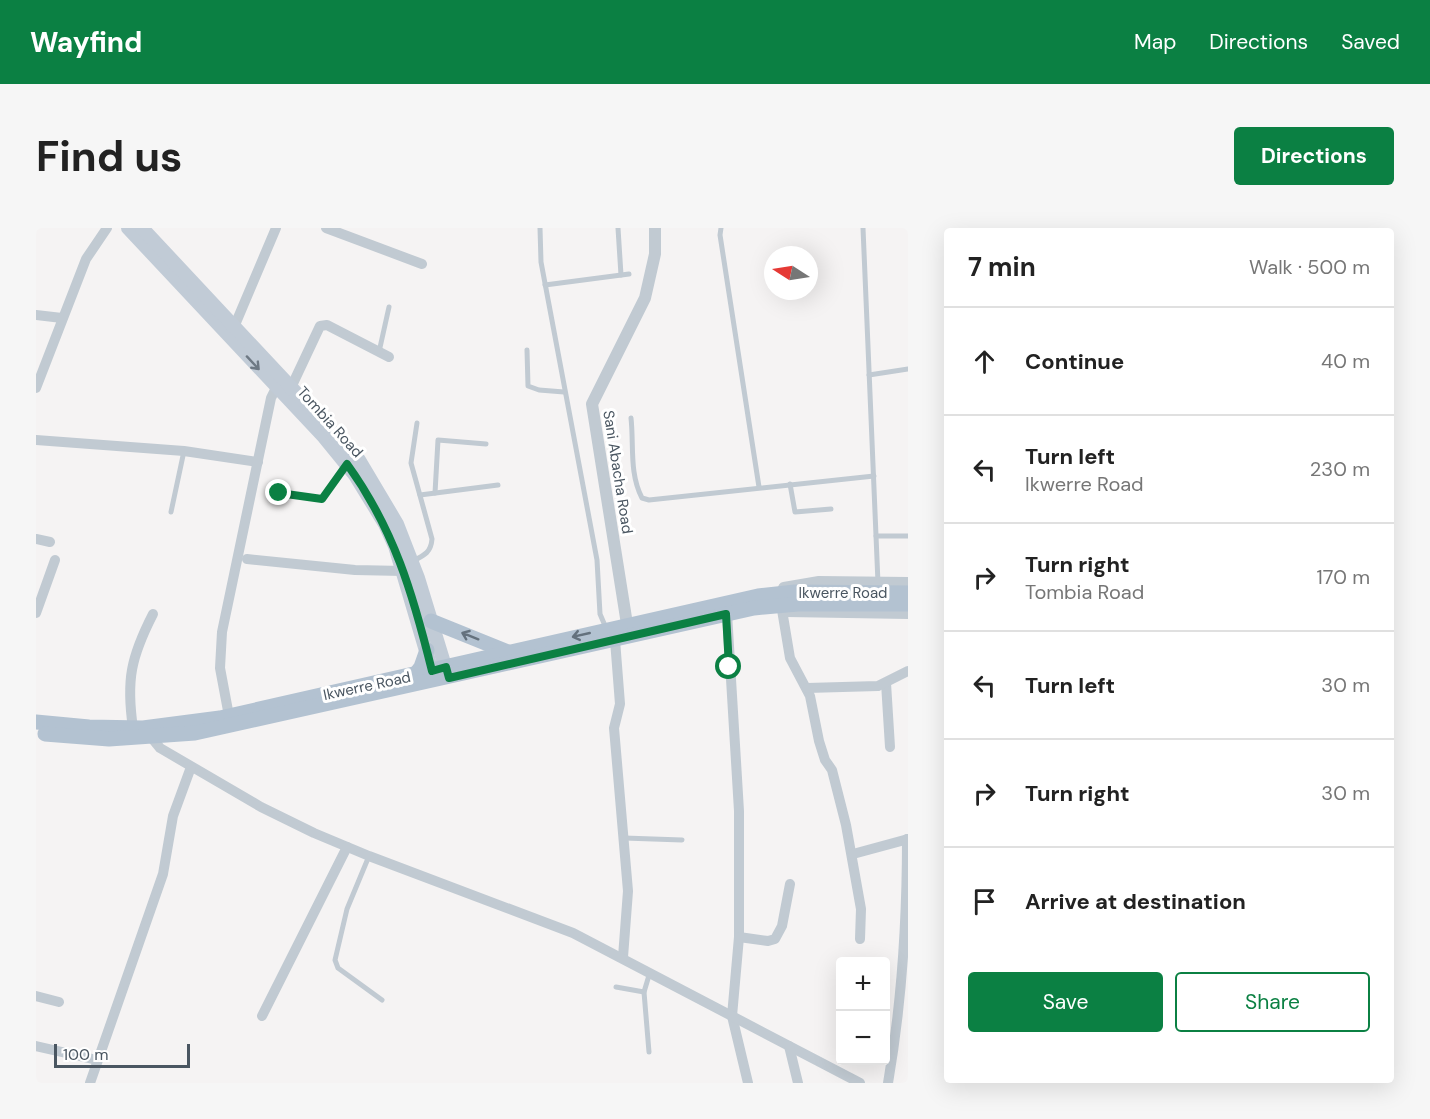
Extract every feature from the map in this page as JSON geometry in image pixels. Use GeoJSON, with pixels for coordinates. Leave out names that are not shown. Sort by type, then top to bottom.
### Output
{"type":"FeatureCollection","features":[{"type":"Feature","properties":{"kind":"main road","name":"Tombia Road"},"geometry":{"type":"LineString","coordinates":[[128,228],[363,467],[386,501],[407,566],[427,650],[440,674]]}},
{"type":"Feature","properties":{"kind":"main road","name":"Tombia Road"},"geometry":{"type":"LineString","coordinates":[[142,228],[232,332]]}},
{"type":"Feature","properties":{"kind":"main road","name":"Tombia Road"},"geometry":{"type":"LineString","coordinates":[[290,392],[347,464],[385,524],[407,566],[431,621],[440,674]]}},
{"type":"Feature","properties":{"kind":"main road","name":"Ikwerre Road"},"geometry":{"type":"LineString","coordinates":[[36,722],[89,728],[133,728],[151,732],[223,729],[440,674],[611,635],[627,624],[758,596],[795,592],[908,593]]}},
{"type":"Feature","properties":{"kind":"main road","name":"Ikwerre Road"},"geometry":{"type":"LineString","coordinates":[[36,732],[109,739],[229,716],[415,675],[440,674],[508,652],[728,613],[798,604],[908,604]]}},
{"type":"Feature","properties":{"kind":"main road"},"geometry":{"type":"LineString","coordinates":[[431,621],[508,652]]}},
{"type":"Feature","properties":{"kind":"main road"},"geometry":{"type":"LineString","coordinates":[[415,675],[425,659],[427,650]]}},
{"type":"Feature","properties":{"kind":"street"},"geometry":{"type":"LineString","coordinates":[[36,387],[86,260],[107,228]]}},
{"type":"Feature","properties":{"kind":"street"},"geometry":{"type":"LineString","coordinates":[[232,332],[276,228]]}},
{"type":"Feature","properties":{"kind":"street"},"geometry":{"type":"LineString","coordinates":[[326,228],[422,264]]}},
{"type":"Feature","properties":{"kind":"street","name":"Sani Abacha Road"},"geometry":{"type":"LineString","coordinates":[[627,624],[592,404],[645,298],[654,262],[655,228]]}},
{"type":"Feature","properties":{"kind":"street"},"geometry":{"type":"LineString","coordinates":[[36,315],[62,318]]}},
{"type":"Feature","properties":{"kind":"street"},"geometry":{"type":"LineString","coordinates":[[290,392],[320,326],[327,325],[384,355]]}},
{"type":"Feature","properties":{"kind":"street"},"geometry":{"type":"LineString","coordinates":[[229,716],[222,686],[220,649],[258,462],[279,382]]}},
{"type":"Feature","properties":{"kind":"street"},"geometry":{"type":"LineString","coordinates":[[36,440],[184,451],[258,462]]}},
{"type":"Feature","properties":{"kind":"street"},"geometry":{"type":"LineString","coordinates":[[36,539],[50,542]]}},
{"type":"Feature","properties":{"kind":"street"},"geometry":{"type":"LineString","coordinates":[[247,559],[355,570],[407,566]]}},
{"type":"Feature","properties":{"kind":"street"},"geometry":{"type":"LineString","coordinates":[[36,613],[55,560]]}},
{"type":"Feature","properties":{"kind":"street"},"geometry":{"type":"LineString","coordinates":[[758,596],[812,583],[908,583]]}},
{"type":"Feature","properties":{"kind":"street"},"geometry":{"type":"LineString","coordinates":[[782,610],[790,658],[795,673],[807,688],[825,760],[832,770],[853,854],[861,909],[860,939]]}},
{"type":"Feature","properties":{"kind":"street"},"geometry":{"type":"LineString","coordinates":[[748,1083],[732,1016],[738,937],[739,801],[728,613],[782,610],[908,613]]}},
{"type":"Feature","properties":{"kind":"street"},"geometry":{"type":"LineString","coordinates":[[133,728],[129,676],[137,646],[153,614]]}},
{"type":"Feature","properties":{"kind":"street"},"geometry":{"type":"LineString","coordinates":[[611,635],[620,704],[614,728],[624,838],[628,920],[623,957]]}},
{"type":"Feature","properties":{"kind":"street"},"geometry":{"type":"LineString","coordinates":[[807,688],[867,687],[886,683],[908,671]]}},
{"type":"Feature","properties":{"kind":"street"},"geometry":{"type":"LineString","coordinates":[[886,683],[890,747]]}},
{"type":"Feature","properties":{"kind":"street"},"geometry":{"type":"LineString","coordinates":[[151,732],[160,748],[261,807],[347,847],[522,912],[623,957],[860,1083]]}},
{"type":"Feature","properties":{"kind":"street"},"geometry":{"type":"LineString","coordinates":[[90,1083],[163,874],[173,816],[191,767]]}},
{"type":"Feature","properties":{"kind":"street"},"geometry":{"type":"LineString","coordinates":[[853,854],[908,839],[906,927],[895,1042],[888,1083]]}},
{"type":"Feature","properties":{"kind":"street"},"geometry":{"type":"LineString","coordinates":[[262,1016],[347,847]]}},
{"type":"Feature","properties":{"kind":"street"},"geometry":{"type":"LineString","coordinates":[[738,937],[768,941],[775,939],[782,926],[790,884]]}},
{"type":"Feature","properties":{"kind":"street"},"geometry":{"type":"LineString","coordinates":[[36,996],[59,1002]]}},
{"type":"Feature","properties":{"kind":"street"},"geometry":{"type":"LineString","coordinates":[[36,1046],[98,1060]]}},
{"type":"Feature","properties":{"kind":"street"},"geometry":{"type":"LineString","coordinates":[[789,1046],[798,1083]]}},
{"type":"Feature","properties":{"kind":"lane"},"geometry":{"type":"LineString","coordinates":[[540,228],[545,285],[597,560],[597,593],[600,614],[611,635]]}},
{"type":"Feature","properties":{"kind":"lane"},"geometry":{"type":"LineString","coordinates":[[618,228],[621,275]]}},
{"type":"Feature","properties":{"kind":"lane"},"geometry":{"type":"LineString","coordinates":[[721,228],[720,235],[759,487]]}},
{"type":"Feature","properties":{"kind":"lane"},"geometry":{"type":"LineString","coordinates":[[863,228],[878,583]]}},
{"type":"Feature","properties":{"kind":"lane"},"geometry":{"type":"LineString","coordinates":[[545,285],[629,274]]}},
{"type":"Feature","properties":{"kind":"lane"},"geometry":{"type":"LineString","coordinates":[[384,355],[389,307]]}},
{"type":"Feature","properties":{"kind":"lane"},"geometry":{"type":"LineString","coordinates":[[527,350],[528,386],[539,390],[564,392]]}},
{"type":"Feature","properties":{"kind":"lane"},"geometry":{"type":"LineString","coordinates":[[869,375],[908,369]]}},
{"type":"Feature","properties":{"kind":"lane"},"geometry":{"type":"LineString","coordinates":[[631,418],[632,459],[642,498],[648,500],[874,476]]}},
{"type":"Feature","properties":{"kind":"lane"},"geometry":{"type":"LineString","coordinates":[[407,566],[426,555],[431,548],[432,539],[411,458],[417,423]]}},
{"type":"Feature","properties":{"kind":"lane"},"geometry":{"type":"LineString","coordinates":[[435,493],[438,440],[486,444]]}},
{"type":"Feature","properties":{"kind":"lane"},"geometry":{"type":"LineString","coordinates":[[171,512],[184,451]]}},
{"type":"Feature","properties":{"kind":"lane"},"geometry":{"type":"LineString","coordinates":[[279,493],[322,499],[347,464]]}},
{"type":"Feature","properties":{"kind":"lane"},"geometry":{"type":"LineString","coordinates":[[790,484],[795,512],[831,509]]}},
{"type":"Feature","properties":{"kind":"lane"},"geometry":{"type":"LineString","coordinates":[[420,495],[498,485]]}},
{"type":"Feature","properties":{"kind":"lane"},"geometry":{"type":"LineString","coordinates":[[876,536],[908,536]]}},
{"type":"Feature","properties":{"kind":"lane"},"geometry":{"type":"LineString","coordinates":[[624,838],[682,840]]}},
{"type":"Feature","properties":{"kind":"lane"},"geometry":{"type":"LineString","coordinates":[[369,856],[347,909],[335,960],[338,968],[382,1000]]}},
{"type":"Feature","properties":{"kind":"lane"},"geometry":{"type":"LineString","coordinates":[[649,1052],[644,992],[650,972]]}},
{"type":"Feature","properties":{"kind":"lane"},"geometry":{"type":"LineString","coordinates":[[616,987],[644,992]]}},
{"type":"Feature","properties":{"kind":"route"},"geometry":{"type":"LineString","coordinates":[[279,493],[322,499],[347,464],[372,500],[395,546],[432,671],[446,667],[449,678],[726,614],[729,667]]}}]}
